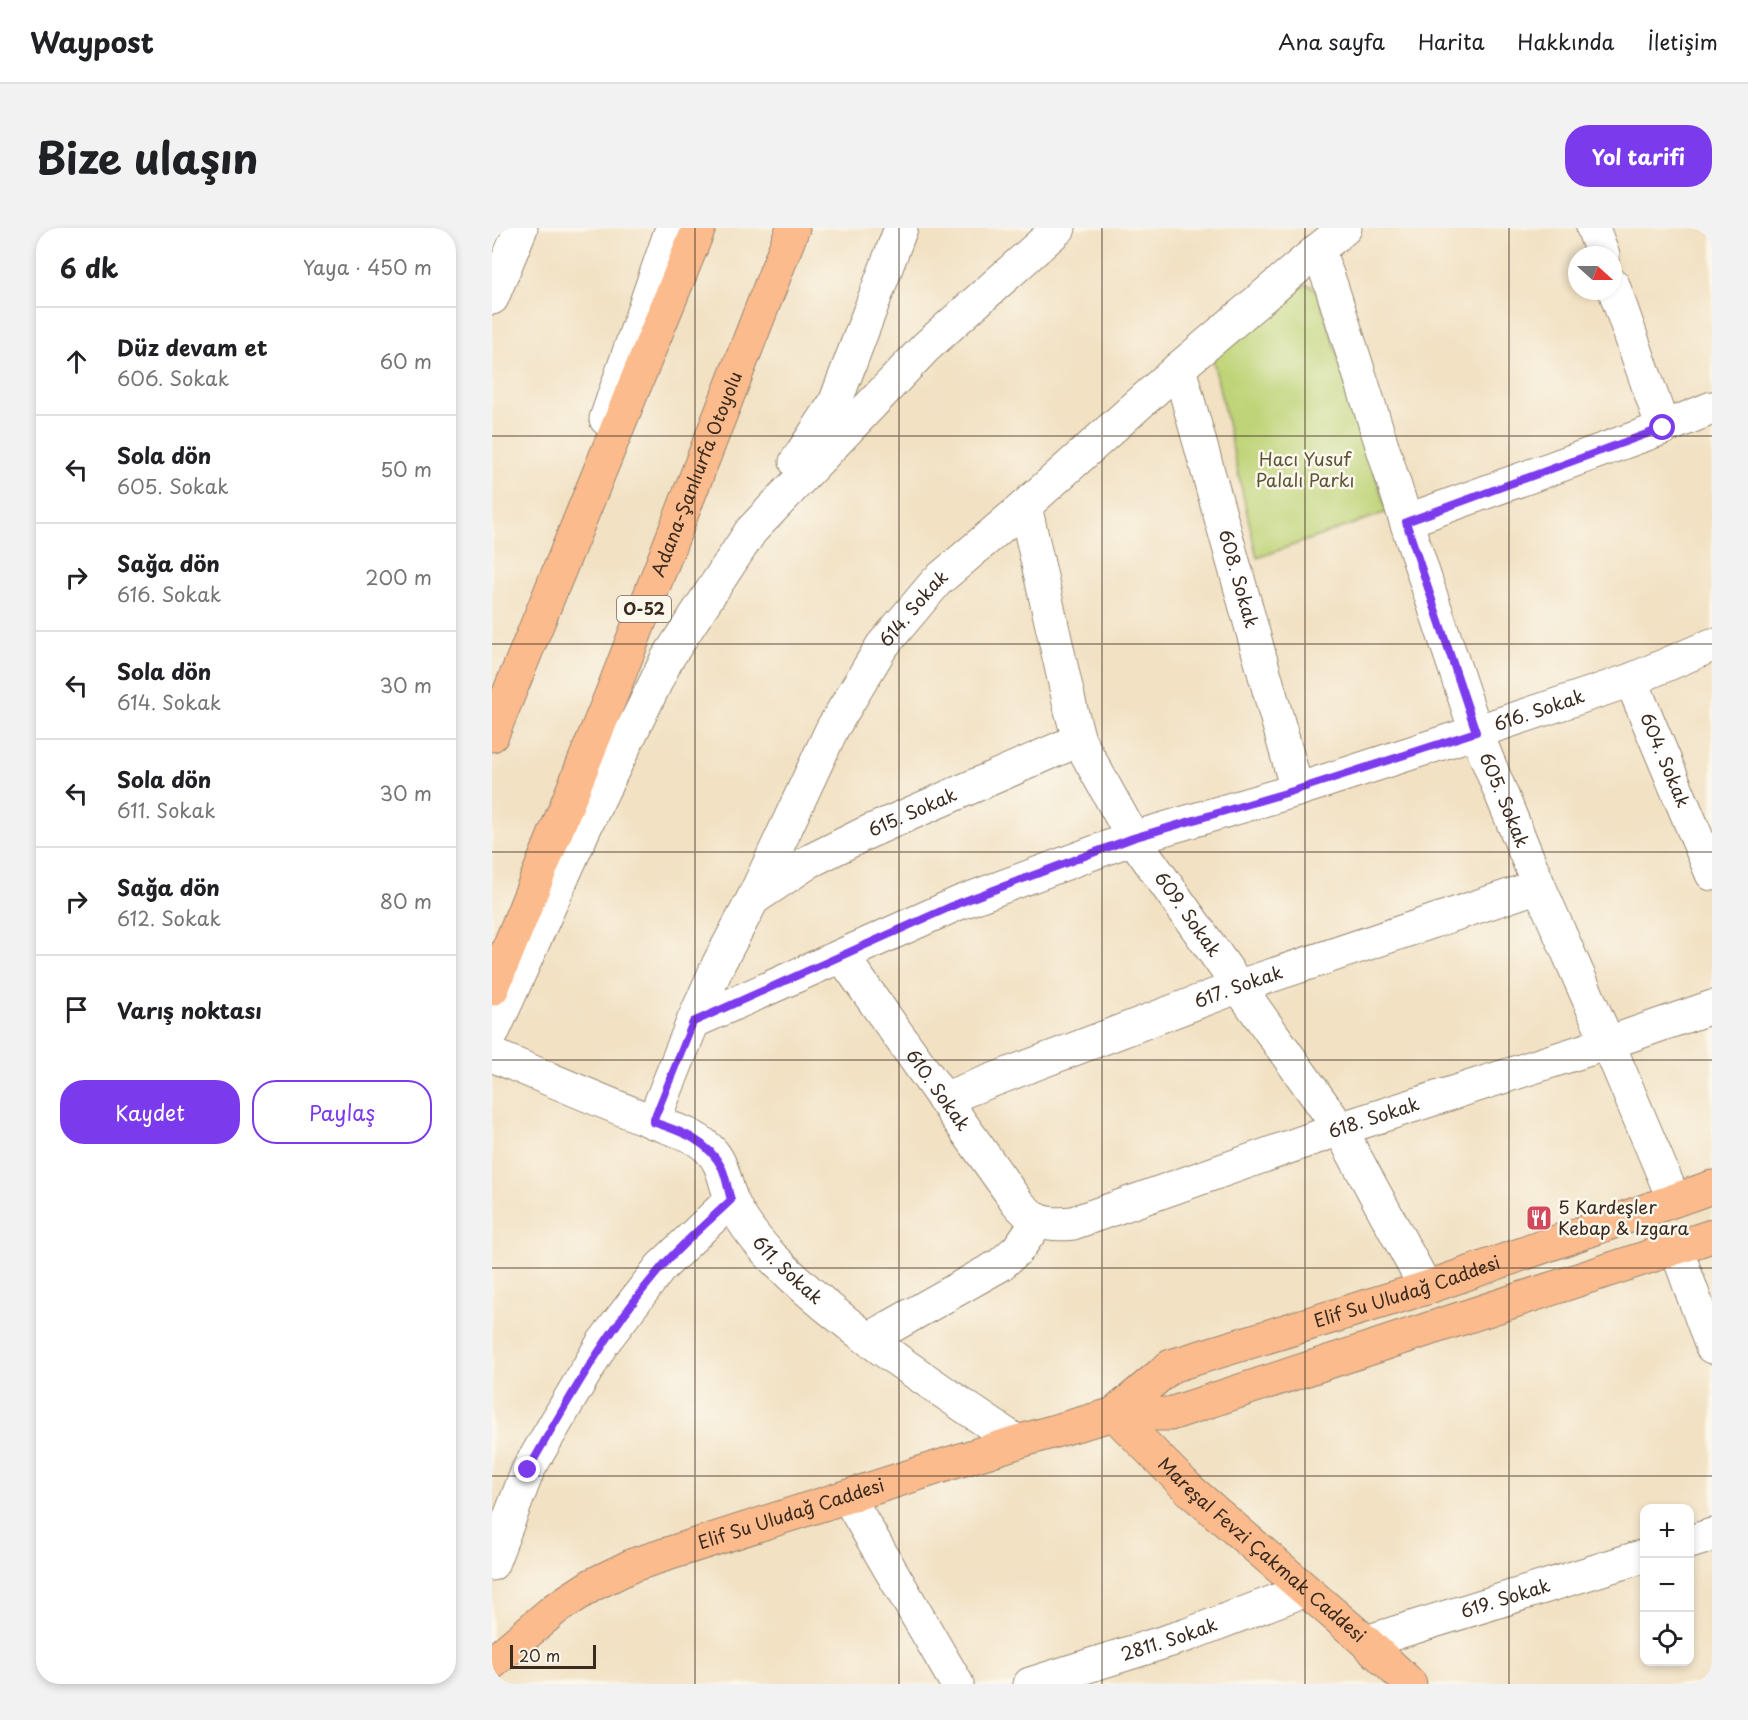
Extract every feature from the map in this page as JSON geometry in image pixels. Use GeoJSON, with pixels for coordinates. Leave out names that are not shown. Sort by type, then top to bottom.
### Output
{"type":"FeatureCollection","features":[{"type":"Feature","properties":{"kind":"main road"},"geometry":{"type":"LineString","coordinates":[[492,735],[699,228]]}},
{"type":"Feature","properties":{"kind":"main road","name":"Adana-Şanlıurfa Otoyolu"},"geometry":{"type":"LineString","coordinates":[[492,989],[612,693],[793,228]]}},
{"type":"Feature","properties":{"kind":"main road","name":"Elif Su Uludağ Caddesi"},"geometry":{"type":"LineString","coordinates":[[1114,1414],[1170,1366],[1426,1288],[1712,1187]]}},
{"type":"Feature","properties":{"kind":"main road","name":"Elif Su Uludağ Caddesi"},"geometry":{"type":"LineString","coordinates":[[492,1663],[555,1609],[592,1585],[633,1565],[1017,1442],[1114,1414],[1170,1414],[1712,1236]]}},
{"type":"Feature","properties":{"kind":"main road","name":"Mareşal Fevzi Çakmak Caddesi"},"geometry":{"type":"LineString","coordinates":[[1114,1414],[1191,1491],[1366,1642],[1410,1684]]}},
{"type":"Feature","properties":{"kind":"street"},"geometry":{"type":"LineString","coordinates":[[492,298],[521,228]]}},
{"type":"Feature","properties":{"kind":"street"},"geometry":{"type":"LineString","coordinates":[[527,648],[672,228]]}},
{"type":"Feature","properties":{"kind":"street"},"geometry":{"type":"LineString","coordinates":[[492,1034],[585,827],[667,659],[835,403],[901,228]]}},
{"type":"Feature","properties":{"kind":"street"},"geometry":{"type":"LineString","coordinates":[[751,531],[926,347],[1059,228]]}},
{"type":"Feature","properties":{"kind":"street","name":"614. Sokak"},"geometry":{"type":"LineString","coordinates":[[653,1122],[719,963],[753,898],[832,729],[882,646],[936,582],[1179,368],[1345,228]]}},
{"type":"Feature","properties":{"kind":"street"},"geometry":{"type":"LineString","coordinates":[[1593,228],[1599,246]]}},
{"type":"Feature","properties":{"kind":"street","name":"605. Sokak"},"geometry":{"type":"LineString","coordinates":[[1318,250],[1476,732],[1539,886],[1674,1200]]}},
{"type":"Feature","properties":{"kind":"street"},"geometry":{"type":"LineString","coordinates":[[1618,300],[1663,428]]}},
{"type":"Feature","properties":{"kind":"street","name":"608. Sokak"},"geometry":{"type":"LineString","coordinates":[[1179,368],[1296,790]]}},
{"type":"Feature","properties":{"kind":"street"},"geometry":{"type":"LineString","coordinates":[[1406,522],[1712,408]]}},
{"type":"Feature","properties":{"kind":"street","name":"609. Sokak"},"geometry":{"type":"LineString","coordinates":[[1025,506],[1079,740],[1133,838],[1340,1129],[1426,1288]]}},
{"type":"Feature","properties":{"kind":"street","name":"616. Sokak"},"geometry":{"type":"LineString","coordinates":[[693,1022],[959,903],[1133,838],[1296,790],[1632,680],[1712,645]]}},
{"type":"Feature","properties":{"kind":"street","name":"604. Sokak"},"geometry":{"type":"LineString","coordinates":[[1632,680],[1712,874]]}},
{"type":"Feature","properties":{"kind":"street","name":"615. Sokak"},"geometry":{"type":"LineString","coordinates":[[753,898],[810,861],[866,832],[1079,740]]}},
{"type":"Feature","properties":{"kind":"street","name":"617. Sokak"},"geometry":{"type":"LineString","coordinates":[[943,1099],[1237,987],[1539,886]]}},
{"type":"Feature","properties":{"kind":"street","name":"610. Sokak"},"geometry":{"type":"LineString","coordinates":[[842,956],[1017,1202],[1026,1213],[1038,1221]]}},
{"type":"Feature","properties":{"kind":"street","name":"618. Sokak"},"geometry":{"type":"LineString","coordinates":[[1038,1221],[1055,1225],[1072,1223],[1340,1129],[1712,1007]]}},
{"type":"Feature","properties":{"kind":"street","name":"611. Sokak"},"geometry":{"type":"LineString","coordinates":[[492,1055],[687,1134],[709,1149],[722,1168],[731,1200],[746,1227],[770,1256],[812,1294],[869,1339],[1017,1442]]}},
{"type":"Feature","properties":{"kind":"street"},"geometry":{"type":"LineString","coordinates":[[492,1564],[528,1470],[602,1344],[660,1268],[731,1200]]}},
{"type":"Feature","properties":{"kind":"street"},"geometry":{"type":"LineString","coordinates":[[869,1339],[1000,1265],[1018,1249],[1038,1221]]}},
{"type":"Feature","properties":{"kind":"street"},"geometry":{"type":"LineString","coordinates":[[1676,1248],[1712,1347]]}},
{"type":"Feature","properties":{"kind":"street"},"geometry":{"type":"LineString","coordinates":[[848,1497],[957,1684]]}},
{"type":"Feature","properties":{"kind":"street"},"geometry":{"type":"LineString","coordinates":[[1694,1540],[1712,1535]]}},
{"type":"Feature","properties":{"kind":"street","name":"619. Sokak"},"geometry":{"type":"LineString","coordinates":[[1366,1642],[1640,1557]]}},
{"type":"Feature","properties":{"kind":"street","name":"2811. Sokak"},"geometry":{"type":"LineString","coordinates":[[1030,1684],[1186,1635],[1305,1590]]}},
{"type":"Feature","properties":{"kind":"green space","name":"Hacı Yusuf Palalı Parkı"},"geometry":{"type":"Polygon","coordinates":[[[1299,284],[1312,286],[1318,293],[1387,512],[1257,558],[1210,346],[1299,284]]]}},
{"type":"Feature","properties":{"kind":"place","name":"5 Kardeşler Kebap & Izgara"},"geometry":{"type":"Point","coordinates":[1539,1218]}},
{"type":"Feature","properties":{"kind":"route"},"geometry":{"type":"LineString","coordinates":[[528,1470],[602,1344],[660,1268],[731,1200],[722,1168],[709,1149],[687,1134],[653,1122],[693,1022],[959,903],[1133,838],[1296,790],[1476,732],[1406,522],[1663,428]]}}]}
